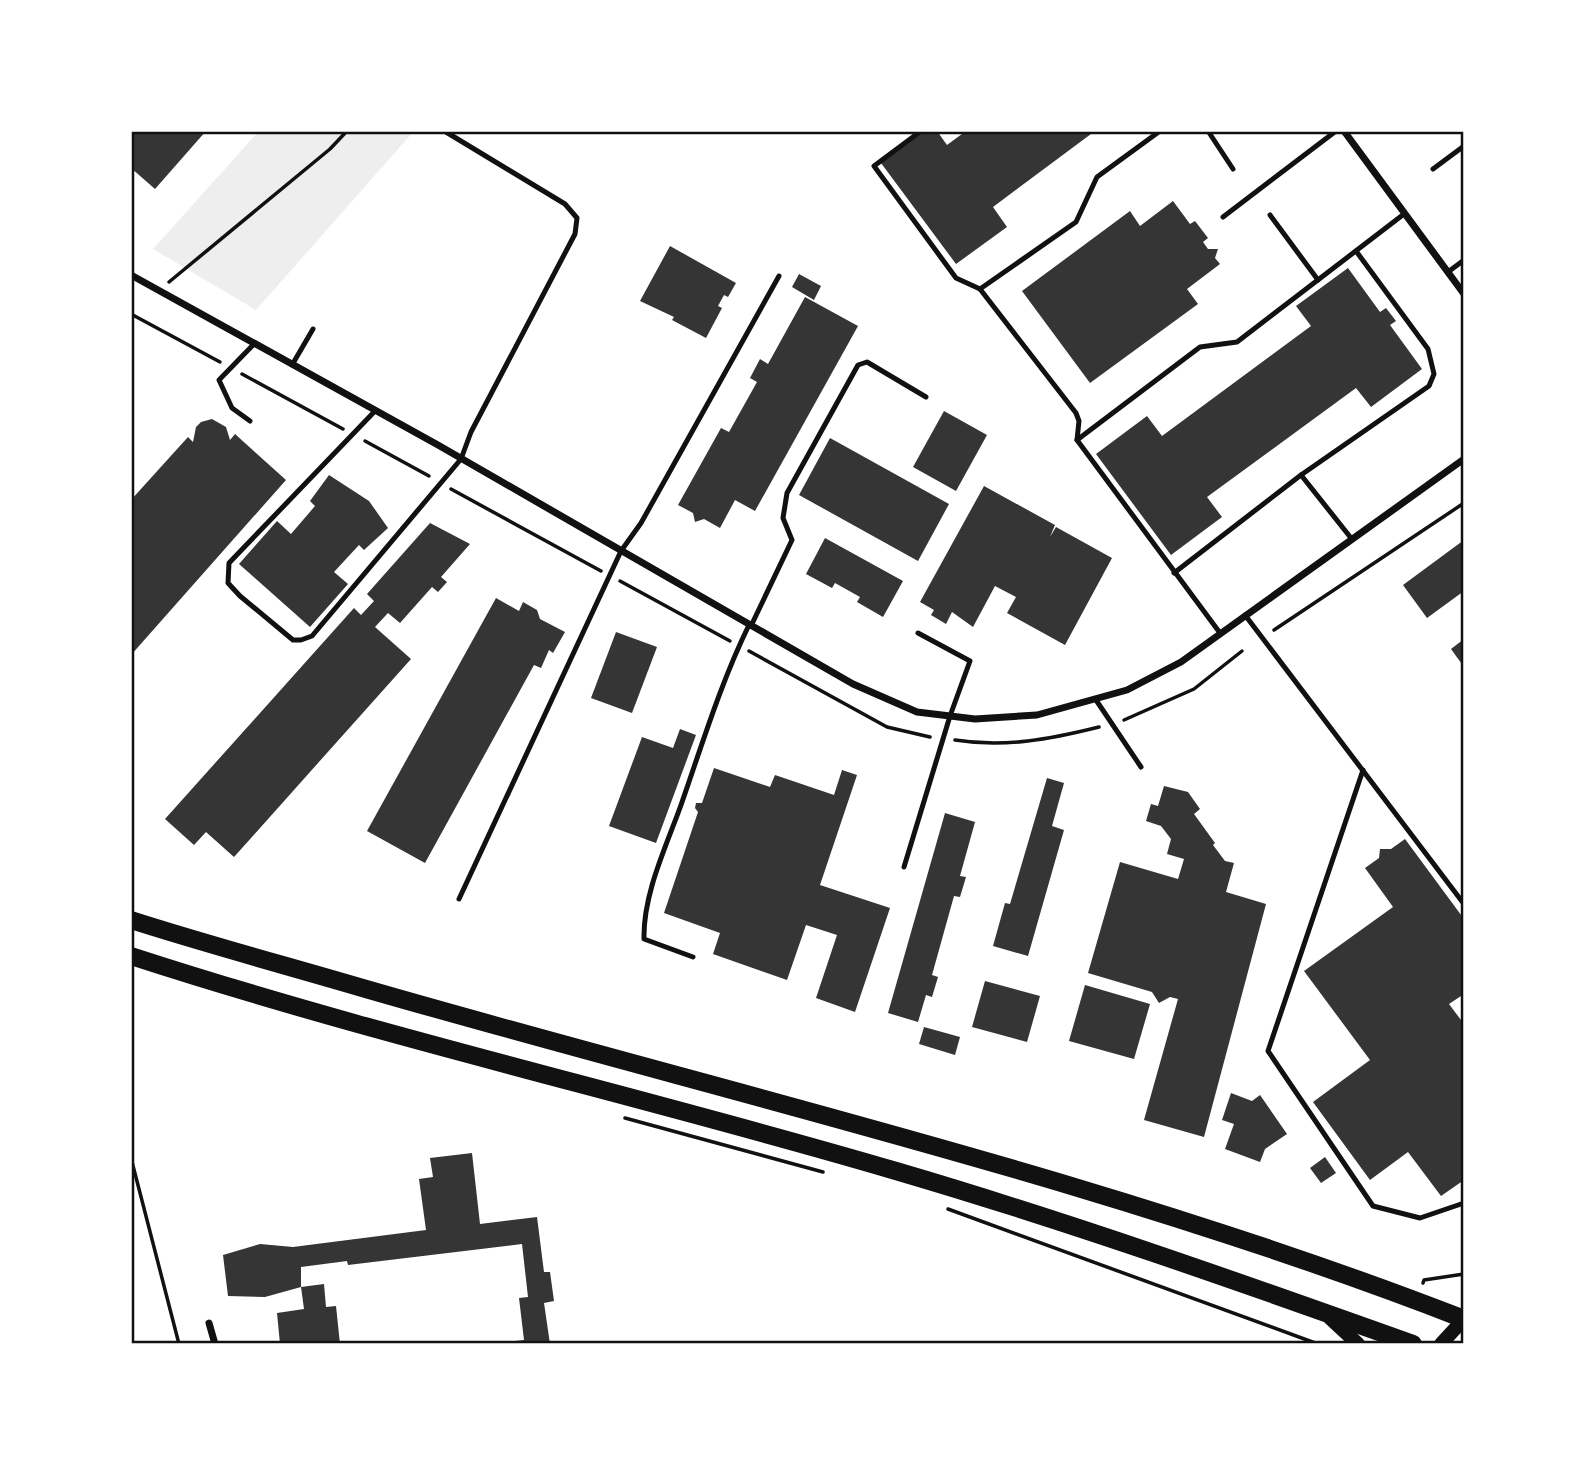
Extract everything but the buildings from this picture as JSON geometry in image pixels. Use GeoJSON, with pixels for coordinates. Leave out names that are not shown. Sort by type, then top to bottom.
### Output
{"type":"FeatureCollection","features":[{"type":"Feature","properties":{"kind":"main road"},"geometry":{"type":"LineString","coordinates":[[131,920],[458,1016],[1082,1187],[1213,1230],[1464,1319],[1441,1344]]}},
{"type":"Feature","properties":{"kind":"main road"},"geometry":{"type":"LineString","coordinates":[[131,956],[451,1048],[908,1174],[1098,1234],[1413,1344]]}},
{"type":"Feature","properties":{"kind":"main road"},"geometry":{"type":"LineString","coordinates":[[1323,1312],[1358,1344]]}},
{"type":"Feature","properties":{"kind":"street"},"geometry":{"type":"LineString","coordinates":[[1344,131],[1464,294]]}},
{"type":"Feature","properties":{"kind":"street"},"geometry":{"type":"LineString","coordinates":[[131,275],[461,459],[853,684],[917,712],[975,719],[1037,715],[1126,690],[1181,662],[1464,458]]}},
{"type":"Feature","properties":{"kind":"street"},"geometry":{"type":"LineString","coordinates":[[209,1323],[215,1344]]}},
{"type":"Feature","properties":{"kind":"lane"},"geometry":{"type":"LineString","coordinates":[[922,131],[874,166],[956,278],[981,289],[1076,413],[1079,421],[1077,440],[1220,633]]}},
{"type":"Feature","properties":{"kind":"lane"},"geometry":{"type":"LineString","coordinates":[[981,289],[1076,222],[1097,177],[1160,131]]}},
{"type":"Feature","properties":{"kind":"lane"},"geometry":{"type":"LineString","coordinates":[[1208,131],[1233,169]]}},
{"type":"Feature","properties":{"kind":"lane"},"geometry":{"type":"LineString","coordinates":[[1223,217],[1336,131]]}},
{"type":"Feature","properties":{"kind":"lane"},"geometry":{"type":"LineString","coordinates":[[375,411],[229,563],[228,583],[293,640],[312,636],[461,459],[471,432],[575,234],[577,218],[565,204],[446,132]]}},
{"type":"Feature","properties":{"kind":"lane"},"geometry":{"type":"LineString","coordinates":[[1433,169],[1464,146]]}},
{"type":"Feature","properties":{"kind":"lane"},"geometry":{"type":"LineString","coordinates":[[1077,440],[1200,347],[1237,342],[1404,214]]}},
{"type":"Feature","properties":{"kind":"lane"},"geometry":{"type":"LineString","coordinates":[[1270,215],[1318,280]]}},
{"type":"Feature","properties":{"kind":"lane"},"geometry":{"type":"LineString","coordinates":[[1174,573],[1301,475],[1429,386],[1434,374],[1428,349],[1356,251]]}},
{"type":"Feature","properties":{"kind":"lane"},"geometry":{"type":"LineString","coordinates":[[1448,272],[1464,260]]}},
{"type":"Feature","properties":{"kind":"lane"},"geometry":{"type":"LineString","coordinates":[[459,899],[621,551],[641,523],[779,276]]}},
{"type":"Feature","properties":{"kind":"lane"},"geometry":{"type":"LineString","coordinates":[[292,365],[313,329]]}},
{"type":"Feature","properties":{"kind":"lane"},"geometry":{"type":"LineString","coordinates":[[250,421],[232,408],[219,380],[255,343]]}},
{"type":"Feature","properties":{"kind":"lane"},"geometry":{"type":"LineString","coordinates":[[693,957],[644,939],[643,925],[652,887],[696,762],[750,625],[792,540],[783,517],[787,493],[858,365],[867,362],[926,397]]}},
{"type":"Feature","properties":{"kind":"lane"},"geometry":{"type":"LineString","coordinates":[[1301,475],[1351,538]]}},
{"type":"Feature","properties":{"kind":"lane"},"geometry":{"type":"LineString","coordinates":[[1245,615],[1464,904]]}},
{"type":"Feature","properties":{"kind":"lane"},"geometry":{"type":"LineString","coordinates":[[904,867],[950,716],[970,662],[918,633]]}},
{"type":"Feature","properties":{"kind":"lane"},"geometry":{"type":"LineString","coordinates":[[1096,700],[1141,767]]}},
{"type":"Feature","properties":{"kind":"lane"},"geometry":{"type":"LineString","coordinates":[[1363,770],[1268,1051],[1373,1206],[1420,1218],[1464,1203]]}},
{"type":"Feature","properties":{"kind":"path"},"geometry":{"type":"LineString","coordinates":[[159,290],[330,149],[347,131]]}},
{"type":"Feature","properties":{"kind":"path"},"geometry":{"type":"LineString","coordinates":[[1272,631],[1464,503]]}},
{"type":"Feature","properties":{"kind":"path"},"geometry":{"type":"LineString","coordinates":[[623,1117],[825,1173]]}},
{"type":"Feature","properties":{"kind":"path"},"geometry":{"type":"LineString","coordinates":[[131,1158],[179,1344]]}},
{"type":"Feature","properties":{"kind":"path"},"geometry":{"type":"LineString","coordinates":[[945,1208],[1318,1344]]}},
{"type":"Feature","properties":{"kind":"shaded area"},"geometry":{"type":"Polygon","coordinates":[[[259,131],[414,131],[256,310],[153,249],[259,131]]]}}]}
